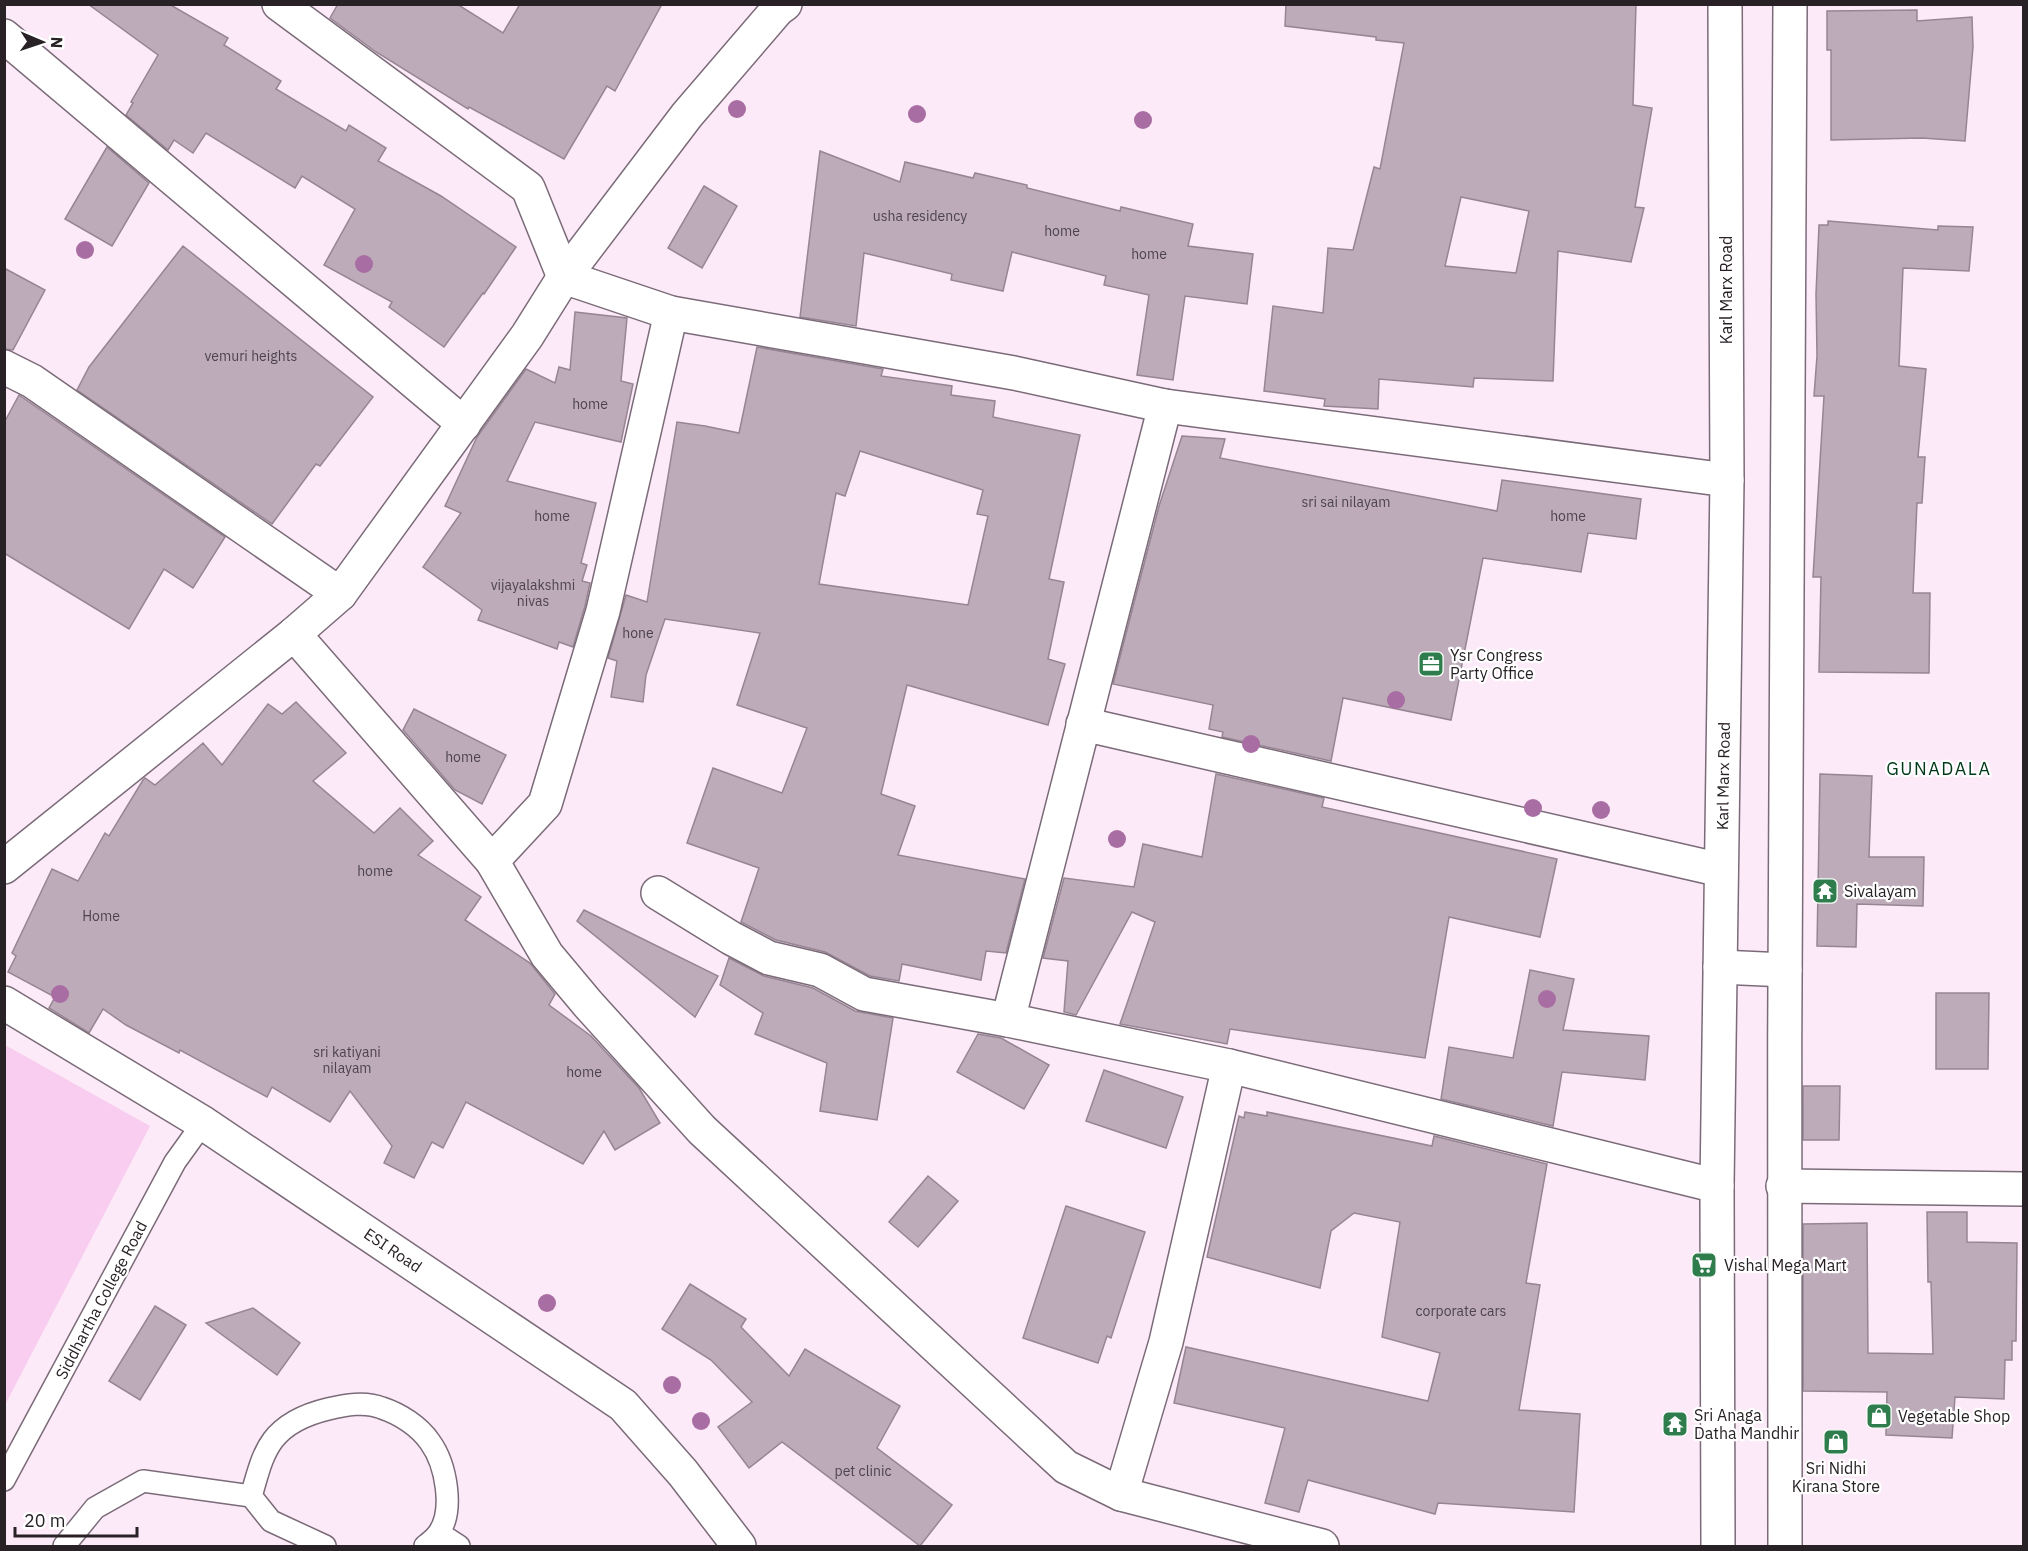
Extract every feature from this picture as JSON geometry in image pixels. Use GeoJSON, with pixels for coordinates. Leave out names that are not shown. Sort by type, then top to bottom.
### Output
{"type":"FeatureCollection","features":[{"type":"Feature","properties":{"kind":"street"},"geometry":{"type":"LineString","coordinates":[[279,4],[528,188],[564,277],[671,313],[1014,373],[1165,406],[1727,480]]}},
{"type":"Feature","properties":{"kind":"street","name":"Karl Marx Road"},"geometry":{"type":"LineString","coordinates":[[1718,1546],[1717,1186],[1727,480],[1725,4]]}},
{"type":"Feature","properties":{"kind":"street"},"geometry":{"type":"LineString","coordinates":[[1785,1546],[1783,1186],[1789,490],[1790,4]]}},
{"type":"Feature","properties":{"kind":"street"},"geometry":{"type":"LineString","coordinates":[[4,867],[294,634],[340,594],[527,336],[564,277],[687,115],[777,6]]}},
{"type":"Feature","properties":{"kind":"street"},"geometry":{"type":"LineString","coordinates":[[4,36],[464,424]]}},
{"type":"Feature","properties":{"kind":"street"},"geometry":{"type":"LineString","coordinates":[[492,861],[545,804],[603,611],[671,313]]}},
{"type":"Feature","properties":{"kind":"street"},"geometry":{"type":"LineString","coordinates":[[4,366],[32,381],[340,594]]}},
{"type":"Feature","properties":{"kind":"street"},"geometry":{"type":"LineString","coordinates":[[1008,1020],[1165,406]]}},
{"type":"Feature","properties":{"kind":"street"},"geometry":{"type":"LineString","coordinates":[[294,634],[492,861],[547,955],[702,1130],[1066,1467],[1121,1494],[1322,1546]]}},
{"type":"Feature","properties":{"kind":"street"},"geometry":{"type":"LineString","coordinates":[[1083,724],[1721,870]]}},
{"type":"Feature","properties":{"kind":"street"},"geometry":{"type":"LineString","coordinates":[[658,893],[731,938],[769,958],[820,970],[864,994],[1008,1020],[1228,1066],[1717,1186]]}},
{"type":"Feature","properties":{"kind":"street"},"geometry":{"type":"LineString","coordinates":[[1720,967],[1785,970]]}},
{"type":"Feature","properties":{"kind":"street","name":"ESI Road"},"geometry":{"type":"LineString","coordinates":[[4,1003],[203,1123],[623,1406],[683,1473],[739,1546]]}},
{"type":"Feature","properties":{"kind":"street"},"geometry":{"type":"LineString","coordinates":[[1121,1494],[1166,1342],[1228,1066]]}},
{"type":"Feature","properties":{"kind":"street"},"geometry":{"type":"LineString","coordinates":[[1783,1186],[2024,1189]]}},
{"type":"Feature","properties":{"kind":"lane","name":"Siddhartha College Road"},"geometry":{"type":"LineString","coordinates":[[4,1480],[176,1162],[203,1123]]}},
{"type":"Feature","properties":{"kind":"lane"},"geometry":{"type":"LineString","coordinates":[[251,1496],[260,1464],[273,1440],[293,1421],[316,1412],[352,1404],[381,1407],[408,1420],[431,1442],[444,1471],[448,1505],[432,1540],[459,1546]]}},
{"type":"Feature","properties":{"kind":"lane"},"geometry":{"type":"LineString","coordinates":[[64,1546],[95,1508],[143,1481],[251,1496],[272,1521],[326,1546]]}},
{"type":"Feature","properties":{"kind":"shaded area"},"geometry":{"type":"Polygon","coordinates":[[[5,1045],[150,1126],[5,1405],[5,1045]]]}},
{"type":"Feature","properties":{"kind":"building"},"geometry":{"type":"Polygon","coordinates":[[[88,4],[169,4],[228,38],[224,45],[281,81],[276,89],[346,131],[349,125],[386,148],[378,161],[441,196],[516,247],[444,347],[389,307],[392,302],[324,265],[355,209],[302,176],[295,188],[206,133],[193,153],[174,140],[168,150],[126,115],[158,55],[88,4]]]}},
{"type":"Feature","properties":{"kind":"building"},"geometry":{"type":"Polygon","coordinates":[[[338,4],[457,4],[503,33],[520,4],[662,4],[615,91],[607,86],[564,159],[469,107],[468,109],[376,52],[330,18],[338,4]]]}},
{"type":"Feature","properties":{"kind":"building"},"geometry":{"type":"Polygon","coordinates":[[[1286,4],[1636,4],[1633,105],[1652,108],[1635,207],[1644,208],[1631,262],[1558,251],[1553,381],[1474,378],[1473,387],[1379,379],[1378,409],[1324,406],[1325,399],[1264,391],[1273,306],[1323,313],[1328,248],[1353,250],[1374,167],[1380,169],[1404,43],[1376,40],[1376,37],[1285,26],[1286,4]],[[1461,197],[1445,266],[1516,273],[1529,211],[1461,197]]]}},
{"type":"Feature","properties":{"kind":"building"},"geometry":{"type":"Polygon","coordinates":[[[1917,10],[1917,21],[1972,17],[1973,47],[1965,141],[1922,138],[1831,140],[1831,50],[1827,50],[1827,11],[1917,10]]]}},
{"type":"Feature","properties":{"kind":"building"},"geometry":{"type":"Polygon","coordinates":[[[107,147],[149,183],[112,246],[65,219],[107,147]]]}},
{"type":"Feature","properties":{"kind":"building"},"geometry":{"type":"Polygon","coordinates":[[[820,151],[900,182],[905,162],[973,178],[975,173],[1120,211],[1121,207],[1193,224],[1188,246],[1253,254],[1247,304],[1185,296],[1173,380],[1137,375],[1149,295],[1104,285],[1106,276],[1012,252],[1003,291],[951,280],[952,274],[864,253],[856,326],[800,317],[820,151]]]}},
{"type":"Feature","properties":{"kind":"building"},"geometry":{"type":"Polygon","coordinates":[[[704,186],[737,206],[702,268],[668,248],[704,186]]]}},
{"type":"Feature","properties":{"kind":"building"},"geometry":{"type":"Polygon","coordinates":[[[1828,221],[1938,230],[1938,226],[1973,227],[1969,271],[1903,268],[1899,366],[1926,369],[1918,457],[1925,457],[1922,503],[1917,503],[1913,593],[1930,593],[1929,673],[1819,672],[1821,577],[1813,577],[1824,396],[1814,396],[1817,356],[1816,294],[1819,225],[1828,225],[1828,221]]]}},
{"type":"Feature","properties":{"kind":"building"},"geometry":{"type":"Polygon","coordinates":[[[183,246],[373,397],[320,466],[316,464],[272,524],[77,390],[89,367],[183,246]]]}},
{"type":"Feature","properties":{"kind":"building"},"geometry":{"type":"Polygon","coordinates":[[[4,268],[45,290],[13,350],[4,349],[4,268]]]}},
{"type":"Feature","properties":{"kind":"building"},"geometry":{"type":"Polygon","coordinates":[[[575,312],[627,318],[621,381],[633,384],[621,442],[535,422],[507,481],[596,503],[581,563],[587,565],[582,581],[590,583],[585,606],[573,647],[559,642],[557,649],[478,620],[482,610],[423,567],[461,513],[445,506],[477,437],[526,369],[555,383],[559,367],[570,370],[575,312]]]}},
{"type":"Feature","properties":{"kind":"building"},"geometry":{"type":"Polygon","coordinates":[[[757,347],[883,369],[881,376],[952,386],[951,395],[995,401],[993,417],[1080,435],[1049,579],[1064,582],[1048,659],[1065,664],[1048,725],[907,685],[881,794],[915,806],[898,855],[1025,879],[1006,953],[986,951],[981,980],[902,964],[899,981],[870,976],[825,952],[776,940],[741,922],[759,868],[687,843],[713,768],[782,793],[807,728],[737,705],[760,633],[665,619],[646,675],[643,702],[611,697],[617,661],[608,658],[626,595],[647,602],[677,422],[739,433],[757,347]],[[860,451],[845,496],[836,493],[819,584],[968,605],[988,516],[977,514],[983,490],[860,451]]]}},
{"type":"Feature","properties":{"kind":"building"},"geometry":{"type":"Polygon","coordinates":[[[19,395],[225,537],[193,588],[164,569],[129,629],[4,553],[4,423],[19,395]]]}},
{"type":"Feature","properties":{"kind":"building"},"geometry":{"type":"Polygon","coordinates":[[[1182,436],[1225,439],[1220,458],[1497,511],[1502,480],[1641,499],[1636,539],[1588,533],[1581,572],[1483,558],[1451,720],[1343,698],[1331,761],[1222,737],[1223,732],[1209,729],[1213,705],[1113,684],[1159,506],[1182,436]]]}},
{"type":"Feature","properties":{"kind":"building"},"geometry":{"type":"Polygon","coordinates":[[[296,702],[346,753],[313,781],[374,833],[400,808],[433,841],[418,855],[481,897],[465,920],[530,963],[555,994],[549,1005],[591,1036],[639,1088],[660,1123],[615,1150],[604,1131],[583,1164],[466,1102],[443,1148],[432,1142],[414,1178],[384,1163],[392,1146],[350,1091],[330,1122],[272,1087],[267,1097],[180,1050],[179,1053],[126,1025],[103,1009],[89,1033],[49,1008],[55,997],[8,972],[16,956],[12,953],[52,869],[78,881],[105,833],[109,836],[145,778],[155,785],[203,743],[222,765],[268,704],[282,714],[296,702]]]}},
{"type":"Feature","properties":{"kind":"building"},"geometry":{"type":"Polygon","coordinates":[[[414,709],[506,755],[482,804],[455,790],[403,730],[414,709]]]}},
{"type":"Feature","properties":{"kind":"building"},"geometry":{"type":"Polygon","coordinates":[[[1216,774],[1324,798],[1322,807],[1557,859],[1540,937],[1449,917],[1425,1058],[1230,1029],[1227,1044],[1120,1024],[1155,922],[1132,912],[1076,1015],[1064,1012],[1068,961],[1043,958],[1064,878],[1134,887],[1143,844],[1202,857],[1216,774]]]}},
{"type":"Feature","properties":{"kind":"building"},"geometry":{"type":"Polygon","coordinates":[[[1820,774],[1872,776],[1869,857],[1924,857],[1923,906],[1857,904],[1856,947],[1817,946],[1820,774]]]}},
{"type":"Feature","properties":{"kind":"building"},"geometry":{"type":"Polygon","coordinates":[[[584,910],[718,976],[695,1017],[577,921],[584,910]]]}},
{"type":"Feature","properties":{"kind":"building"},"geometry":{"type":"Polygon","coordinates":[[[729,958],[764,976],[813,988],[855,1011],[893,1018],[877,1120],[820,1111],[827,1063],[755,1034],[763,1013],[720,985],[729,958]]]}},
{"type":"Feature","properties":{"kind":"building"},"geometry":{"type":"Polygon","coordinates":[[[1530,970],[1574,979],[1563,1030],[1649,1036],[1645,1080],[1562,1072],[1553,1126],[1441,1099],[1449,1047],[1513,1058],[1530,970]]]}},
{"type":"Feature","properties":{"kind":"building"},"geometry":{"type":"Polygon","coordinates":[[[1936,993],[1989,993],[1988,1069],[1936,1069],[1936,993]]]}},
{"type":"Feature","properties":{"kind":"building"},"geometry":{"type":"Polygon","coordinates":[[[978,1034],[1001,1038],[1049,1065],[1024,1109],[957,1072],[978,1034]]]}},
{"type":"Feature","properties":{"kind":"building"},"geometry":{"type":"Polygon","coordinates":[[[1104,1070],[1183,1097],[1166,1148],[1086,1121],[1104,1070]]]}},
{"type":"Feature","properties":{"kind":"building"},"geometry":{"type":"Polygon","coordinates":[[[1803,1086],[1840,1086],[1839,1140],[1803,1140],[1803,1086]]]}},
{"type":"Feature","properties":{"kind":"building"},"geometry":{"type":"Polygon","coordinates":[[[1245,1112],[1267,1116],[1267,1112],[1432,1146],[1434,1136],[1547,1164],[1526,1283],[1540,1285],[1519,1410],[1580,1414],[1574,1512],[1438,1503],[1435,1514],[1308,1480],[1299,1512],[1265,1503],[1285,1428],[1174,1403],[1186,1347],[1428,1401],[1440,1353],[1382,1337],[1400,1222],[1354,1213],[1331,1231],[1320,1288],[1207,1257],[1239,1116],[1244,1118],[1245,1112]]]}},
{"type":"Feature","properties":{"kind":"building"},"geometry":{"type":"Polygon","coordinates":[[[928,1176],[958,1201],[918,1247],[889,1222],[928,1176]]]}},
{"type":"Feature","properties":{"kind":"building"},"geometry":{"type":"Polygon","coordinates":[[[1066,1206],[1145,1232],[1111,1338],[1107,1336],[1098,1363],[1023,1338],[1066,1206]]]}},
{"type":"Feature","properties":{"kind":"building"},"geometry":{"type":"Polygon","coordinates":[[[1927,1212],[1967,1212],[1967,1242],[2017,1243],[2016,1341],[2012,1341],[2012,1360],[2005,1360],[2004,1399],[1955,1397],[1952,1438],[1886,1435],[1887,1392],[1803,1391],[1803,1224],[1867,1223],[1868,1353],[1933,1354],[1931,1282],[1928,1282],[1927,1212]]]}},
{"type":"Feature","properties":{"kind":"building"},"geometry":{"type":"Polygon","coordinates":[[[690,1284],[746,1319],[741,1327],[789,1376],[805,1349],[900,1406],[877,1448],[952,1505],[920,1546],[782,1442],[749,1468],[718,1427],[752,1402],[711,1360],[662,1329],[690,1284]]]}},
{"type":"Feature","properties":{"kind":"building"},"geometry":{"type":"Polygon","coordinates":[[[155,1306],[186,1325],[140,1400],[109,1381],[155,1306]]]}},
{"type":"Feature","properties":{"kind":"building"},"geometry":{"type":"Polygon","coordinates":[[[253,1308],[300,1343],[277,1375],[206,1323],[253,1308]]]}},
{"type":"Feature","properties":{"kind":"place","name":"Ysr Congress Party Office"},"geometry":{"type":"Point","coordinates":[1431,664]}},
{"type":"Feature","properties":{"kind":"place","name":"Sivalayam"},"geometry":{"type":"Point","coordinates":[1825,891]}},
{"type":"Feature","properties":{"kind":"place","name":"Vishal Mega Mart"},"geometry":{"type":"Point","coordinates":[1704,1265]}},
{"type":"Feature","properties":{"kind":"place","name":"Vegetable Shop"},"geometry":{"type":"Point","coordinates":[1879,1416]}},
{"type":"Feature","properties":{"kind":"place","name":"Sri Anaga Datha Mandhir"},"geometry":{"type":"Point","coordinates":[1675,1424]}},
{"type":"Feature","properties":{"kind":"place","name":"Sri Nidhi Kirana Store"},"geometry":{"type":"Point","coordinates":[1836,1442]}},
{"type":"Feature","properties":{"kind":"district","name":"GUNADALA"},"geometry":{"type":"Point","coordinates":[1939,769]}}]}
